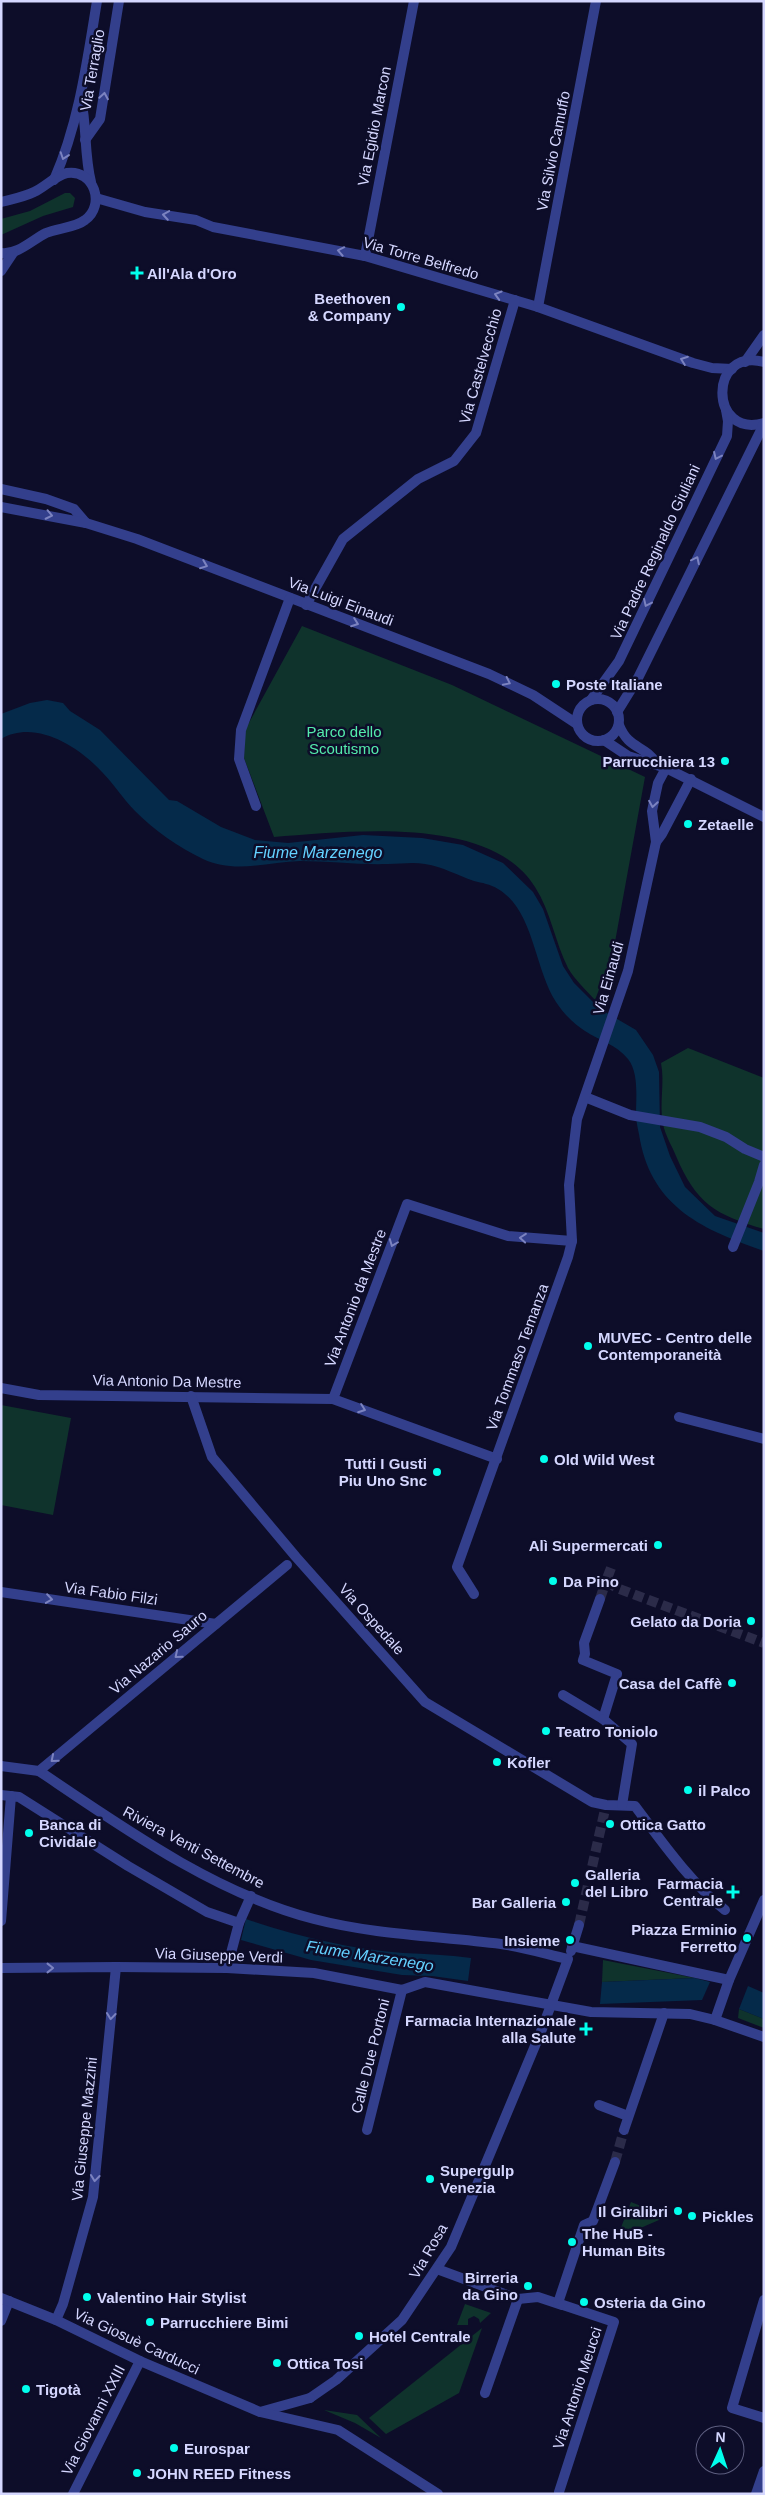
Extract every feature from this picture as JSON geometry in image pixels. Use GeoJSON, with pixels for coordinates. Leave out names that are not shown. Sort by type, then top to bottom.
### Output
{"type":"FeatureCollection","features":[{"type":"Feature","properties":{"kind":"street","name":"Via Terraglio"},"geometry":{"type":"LineString","coordinates":[[54,180],[67,146],[81,98],[97,1]]}},
{"type":"Feature","properties":{"kind":"street","name":"Via Terraglio"},"geometry":{"type":"LineString","coordinates":[[85,140],[100,119],[119,1]]}},
{"type":"Feature","properties":{"kind":"street","name":"Via Egidio Marcon"},"geometry":{"type":"LineString","coordinates":[[365,256],[414,1]]}},
{"type":"Feature","properties":{"kind":"street","name":"Via Silvio Camuffo"},"geometry":{"type":"LineString","coordinates":[[538,307],[596,1]]}},
{"type":"Feature","properties":{"kind":"street","name":"Via Terraglio"},"geometry":{"type":"LineString","coordinates":[[81,98],[85,116],[86,162],[96,198]]}},
{"type":"Feature","properties":{"kind":"street"},"geometry":{"type":"LineString","coordinates":[[1,202],[34,192],[65,174],[73,173],[91,182]]}},
{"type":"Feature","properties":{"kind":"street","name":"Via Torre Belfredo"},"geometry":{"type":"LineString","coordinates":[[96,198],[145,212],[196,220],[214,227],[365,256],[538,307],[692,363],[712,368],[732,369]]}},
{"type":"Feature","properties":{"kind":"street"},"geometry":{"type":"LineString","coordinates":[[1,271],[13,253],[48,232],[85,221],[92,214],[96,198]]}},
{"type":"Feature","properties":{"kind":"street"},"geometry":{"type":"LineString","coordinates":[[1,253],[13,253]]}},
{"type":"Feature","properties":{"kind":"street","name":"Via Castelvecchio"},"geometry":{"type":"LineString","coordinates":[[306,605],[343,539],[405,489],[454,460],[465,450],[476,433],[515,300]]}},
{"type":"Feature","properties":{"kind":"street"},"geometry":{"type":"LineString","coordinates":[[732,369],[745,362],[764,335]]}},
{"type":"Feature","properties":{"kind":"street"},"geometry":{"type":"LineString","coordinates":[[745,362],[764,362]]}},
{"type":"Feature","properties":{"kind":"street","name":"Via Padre Reginaldo Giuliani"},"geometry":{"type":"LineString","coordinates":[[591,700],[620,661],[722,445],[728,429],[726,410],[722,399],[722,386],[732,369]]}},
{"type":"Feature","properties":{"kind":"street"},"geometry":{"type":"LineString","coordinates":[[726,410],[743,423],[764,424]]}},
{"type":"Feature","properties":{"kind":"street"},"geometry":{"type":"LineString","coordinates":[[617,712],[638,678],[764,424]]}},
{"type":"Feature","properties":{"kind":"street","name":"Via Luigi Einaudi"},"geometry":{"type":"LineString","coordinates":[[1,489],[46,499],[74,509],[86,523]]}},
{"type":"Feature","properties":{"kind":"street","name":"Via Luigi Einaudi"},"geometry":{"type":"LineString","coordinates":[[1,507],[86,523],[137,538],[306,605],[489,674],[533,696],[577,724]]}},
{"type":"Feature","properties":{"kind":"street"},"geometry":{"type":"LineString","coordinates":[[256,806],[239,759],[241,730],[290,598]]}},
{"type":"Feature","properties":{"kind":"street"},"geometry":{"type":"LineString","coordinates":[[618,725],[614,735],[604,740],[590,740],[580,731],[577,724],[580,710],[591,700],[598,699],[609,702],[617,712],[618,725],[626,740],[650,754],[661,766]]}},
{"type":"Feature","properties":{"kind":"street"},"geometry":{"type":"LineString","coordinates":[[604,740],[628,756],[645,763],[661,766],[691,779],[764,817]]}},
{"type":"Feature","properties":{"kind":"street"},"geometry":{"type":"LineString","coordinates":[[656,842],[652,811],[661,766]]}},
{"type":"Feature","properties":{"kind":"street"},"geometry":{"type":"LineString","coordinates":[[656,842],[691,779]]}},
{"type":"Feature","properties":{"kind":"street","name":"Via Einaudi"},"geometry":{"type":"LineString","coordinates":[[577,1118],[623,987],[656,842]]}},
{"type":"Feature","properties":{"kind":"street"},"geometry":{"type":"LineString","coordinates":[[585,1098],[630,1116],[700,1127],[726,1136],[745,1150],[764,1157]]}},
{"type":"Feature","properties":{"kind":"street","name":"Via Tommaso Temanza"},"geometry":{"type":"LineString","coordinates":[[474,1594],[457,1567],[572,1241],[569,1185],[577,1118]]}},
{"type":"Feature","properties":{"kind":"street"},"geometry":{"type":"LineString","coordinates":[[733,1247],[764,1165]]}},
{"type":"Feature","properties":{"kind":"street","name":"Via Antonio da Mestre"},"geometry":{"type":"LineString","coordinates":[[333,1399],[407,1204],[508,1236],[572,1241]]}},
{"type":"Feature","properties":{"kind":"street","name":"Via Antonio Da Mestre"},"geometry":{"type":"LineString","coordinates":[[1,1388],[38,1395],[333,1399]]}},
{"type":"Feature","properties":{"kind":"street","name":"Via Ospedale"},"geometry":{"type":"LineString","coordinates":[[191,1396],[212,1457],[296,1557],[425,1702],[592,1802],[606,1805],[622,1805]]}},
{"type":"Feature","properties":{"kind":"street"},"geometry":{"type":"LineString","coordinates":[[333,1399],[496,1459]]}},
{"type":"Feature","properties":{"kind":"street"},"geometry":{"type":"LineString","coordinates":[[679,1417],[764,1439]]}},
{"type":"Feature","properties":{"kind":"street","name":"Via Nazario Sauro"},"geometry":{"type":"LineString","coordinates":[[39,1771],[296,1557]]}},
{"type":"Feature","properties":{"kind":"street","name":"Via Fabio Filzi"},"geometry":{"type":"LineString","coordinates":[[1,1592],[216,1624]]}},
{"type":"Feature","properties":{"kind":"street"},"geometry":{"type":"LineString","coordinates":[[600,1599],[584,1643],[585,1654],[583,1660],[617,1674],[603,1719]]}},
{"type":"Feature","properties":{"kind":"street"},"geometry":{"type":"LineString","coordinates":[[563,1695],[603,1719],[632,1744],[622,1805],[635,1806],[660,1840],[698,1885],[725,1910]]}},
{"type":"Feature","properties":{"kind":"street","name":"Riviera Venti Settembre"},"geometry":{"type":"LineString","coordinates":[[1,1766],[39,1771],[135,1836],[251,1896],[314,1919],[347,1926],[503,1944],[568,1959]]}},
{"type":"Feature","properties":{"kind":"street"},"geometry":{"type":"LineString","coordinates":[[1,1921],[6,1795],[19,1797],[128,1866],[207,1912],[239,1923]]}},
{"type":"Feature","properties":{"kind":"street"},"geometry":{"type":"LineString","coordinates":[[227,1968],[239,1923],[251,1896]]}},
{"type":"Feature","properties":{"kind":"street"},"geometry":{"type":"LineString","coordinates":[[715,2020],[729,1980],[764,1900]]}},
{"type":"Feature","properties":{"kind":"street","name":"Via Rosa"},"geometry":{"type":"LineString","coordinates":[[260,2412],[310,2398],[336,2380],[402,2320],[437,2269],[451,2247],[550,2005],[579,1925]]}},
{"type":"Feature","properties":{"kind":"street"},"geometry":{"type":"LineString","coordinates":[[572,1946],[729,1980]]}},
{"type":"Feature","properties":{"kind":"street","name":"Via Giuseppe Verdi"},"geometry":{"type":"LineString","coordinates":[[1,1968],[227,1968],[314,1973],[402,1990],[425,1982],[591,2012],[690,2014],[715,2020],[764,2037]]}},
{"type":"Feature","properties":{"kind":"street","name":"Via Giuseppe Mazzini"},"geometry":{"type":"LineString","coordinates":[[56,2320],[63,2304],[93,2197],[116,1968]]}},
{"type":"Feature","properties":{"kind":"street","name":"Calle Due Portoni"},"geometry":{"type":"LineString","coordinates":[[366,2130],[402,1990]]}},
{"type":"Feature","properties":{"kind":"street"},"geometry":{"type":"LineString","coordinates":[[624,2130],[664,2013]]}},
{"type":"Feature","properties":{"kind":"street"},"geometry":{"type":"LineString","coordinates":[[599,2106],[628,2116]]}},
{"type":"Feature","properties":{"kind":"street"},"geometry":{"type":"LineString","coordinates":[[437,2269],[518,2299],[538,2297],[561,2304],[584,2225],[593,2221],[614,2162]]}},
{"type":"Feature","properties":{"kind":"street"},"geometry":{"type":"LineString","coordinates":[[485,2393],[518,2299]]}},
{"type":"Feature","properties":{"kind":"street"},"geometry":{"type":"LineString","coordinates":[[1,2321],[5,2300]]}},
{"type":"Feature","properties":{"kind":"street","name":"Via Giosuè Carducci"},"geometry":{"type":"LineString","coordinates":[[5,2300],[56,2320],[140,2360],[260,2412],[338,2430],[438,2494]]}},
{"type":"Feature","properties":{"kind":"street"},"geometry":{"type":"LineString","coordinates":[[764,2300],[732,2408],[764,2418]]}},
{"type":"Feature","properties":{"kind":"street","name":"Via Antonio Meucci"},"geometry":{"type":"LineString","coordinates":[[559,2492],[614,2322],[561,2304]]}},
{"type":"Feature","properties":{"kind":"street","name":"Via Giovanni XXIII"},"geometry":{"type":"LineString","coordinates":[[73,2494],[77,2482],[140,2360]]}},
{"type":"Feature","properties":{"kind":"street"},"geometry":{"type":"LineString","coordinates":[[756,2494],[764,2471]]}},
{"type":"Feature","properties":{"kind":"green space"},"geometry":{"type":"Polygon","coordinates":[[[65,193],[70,193],[75,198],[73,207],[43,216],[1,235],[1,219],[30,211],[65,193]]]}},
{"type":"Feature","properties":{"kind":"green space","name":"Parco dello Scoutismo"},"geometry":{"type":"Polygon","coordinates":[[[302,626],[452,685],[645,777],[613,953],[595,1000],[577,981],[568,968],[545,907],[535,887],[514,864],[486,848],[452,838],[415,833],[377,831],[274,837],[244,758],[245,730],[302,626]]]}},
{"type":"Feature","properties":{"kind":"green space"},"geometry":{"type":"Polygon","coordinates":[[[688,1048],[764,1078],[764,1229],[732,1218],[709,1205],[691,1185],[667,1136],[662,1116],[661,1063],[688,1048]]]}},
{"type":"Feature","properties":{"kind":"green space"},"geometry":{"type":"Polygon","coordinates":[[[1,1405],[71,1418],[53,1515],[1,1505],[1,1405]]]}},
{"type":"Feature","properties":{"kind":"green space"},"geometry":{"type":"Polygon","coordinates":[[[603,1960],[695,1978],[602,1982],[603,1960]]]}},
{"type":"Feature","properties":{"kind":"green space"},"geometry":{"type":"Polygon","coordinates":[[[739,2009],[764,2019],[764,2028],[738,2018],[739,2009]]]}},
{"type":"Feature","properties":{"kind":"green space"},"geometry":{"type":"Polygon","coordinates":[[[631,2202],[663,2215],[659,2220],[629,2233],[620,2230],[631,2202]]]}},
{"type":"Feature","properties":{"kind":"green space"},"geometry":{"type":"Polygon","coordinates":[[[465,2304],[491,2313],[480,2323],[479,2319],[474,2316],[468,2319],[468,2325],[457,2325],[465,2304]]]}},
{"type":"Feature","properties":{"kind":"green space"},"geometry":{"type":"Polygon","coordinates":[[[482,2328],[459,2393],[386,2434],[369,2418],[482,2328]]]}},
{"type":"Feature","properties":{"kind":"green space"},"geometry":{"type":"Polygon","coordinates":[[[324,2410],[357,2415],[381,2438],[355,2423],[324,2410]]]}},
{"type":"Feature","properties":{"kind":"water","name":"Fiume Marzenego"},"geometry":{"type":"Polygon","coordinates":[[[47,700],[63,703],[70,711],[100,730],[169,800],[177,801],[221,827],[255,840],[288,843],[363,835],[422,838],[463,845],[503,863],[533,892],[543,909],[563,966],[574,983],[600,1009],[636,1030],[653,1055],[659,1072],[660,1127],[670,1156],[685,1187],[715,1216],[764,1233],[764,1251],[702,1225],[684,1213],[656,1183],[640,1140],[636,1117],[635,1078],[632,1065],[618,1050],[577,1025],[556,1002],[543,973],[526,925],[510,898],[489,885],[432,865],[420,863],[366,864],[300,861],[251,866],[227,866],[203,859],[159,832],[131,806],[92,762],[68,745],[55,738],[28,732],[14,734],[1,739],[1,714],[30,703],[47,700]]]}},
{"type":"Feature","properties":{"kind":"water","name":"Fiume Marzenego"},"geometry":{"type":"Polygon","coordinates":[[[246,1919],[284,1931],[343,1945],[383,1951],[471,1958],[468,1981],[432,1976],[402,1975],[311,1960],[241,1940],[246,1919]]]}},
{"type":"Feature","properties":{"kind":"water"},"geometry":{"type":"Polygon","coordinates":[[[695,1978],[710,1982],[702,2000],[600,2004],[602,1982],[695,1978]]]}},
{"type":"Feature","properties":{"kind":"water"},"geometry":{"type":"Polygon","coordinates":[[[748,1986],[764,1993],[764,2019],[739,2009],[748,1986]]]}},
{"type":"Feature","properties":{"kind":"tunnel"},"geometry":{"type":"LineString","coordinates":[[611,1568],[606,1581],[617,1588],[764,1643]]}},
{"type":"Feature","properties":{"kind":"tunnel"},"geometry":{"type":"LineString","coordinates":[[600,1599],[606,1581]]}},
{"type":"Feature","properties":{"kind":"tunnel"},"geometry":{"type":"LineString","coordinates":[[579,1925],[606,1805]]}},
{"type":"Feature","properties":{"kind":"tunnel"},"geometry":{"type":"LineString","coordinates":[[615,2162],[624,2130]]}},
{"type":"Feature","properties":{"kind":"place","name":"All'Ala d'Oro"},"geometry":{"type":"Point","coordinates":[137,273]}},
{"type":"Feature","properties":{"kind":"place","name":"Beethoven & Company"},"geometry":{"type":"Point","coordinates":[401,307]}},
{"type":"Feature","properties":{"kind":"place","name":"Poste Italiane"},"geometry":{"type":"Point","coordinates":[556,684]}},
{"type":"Feature","properties":{"kind":"place","name":"Parrucchiera 13"},"geometry":{"type":"Point","coordinates":[725,761]}},
{"type":"Feature","properties":{"kind":"place","name":"Zetaelle"},"geometry":{"type":"Point","coordinates":[688,824]}},
{"type":"Feature","properties":{"kind":"place","name":"MUVEC - Centro delle Contemporaneità"},"geometry":{"type":"Point","coordinates":[588,1346]}},
{"type":"Feature","properties":{"kind":"place","name":"Old Wild West"},"geometry":{"type":"Point","coordinates":[544,1459]}},
{"type":"Feature","properties":{"kind":"place","name":"Tutti I Gusti Piu Uno Snc"},"geometry":{"type":"Point","coordinates":[437,1472]}},
{"type":"Feature","properties":{"kind":"place","name":"Alì Supermercati"},"geometry":{"type":"Point","coordinates":[658,1545]}},
{"type":"Feature","properties":{"kind":"place","name":"Da Pino"},"geometry":{"type":"Point","coordinates":[553,1581]}},
{"type":"Feature","properties":{"kind":"place","name":"Gelato da Doria"},"geometry":{"type":"Point","coordinates":[751,1621]}},
{"type":"Feature","properties":{"kind":"place","name":"Casa del Caffè"},"geometry":{"type":"Point","coordinates":[732,1683]}},
{"type":"Feature","properties":{"kind":"place","name":"Teatro Toniolo"},"geometry":{"type":"Point","coordinates":[546,1731]}},
{"type":"Feature","properties":{"kind":"place","name":"Kofler"},"geometry":{"type":"Point","coordinates":[497,1762]}},
{"type":"Feature","properties":{"kind":"place","name":"il Palco"},"geometry":{"type":"Point","coordinates":[688,1790]}},
{"type":"Feature","properties":{"kind":"place","name":"Ottica Gatto"},"geometry":{"type":"Point","coordinates":[610,1824]}},
{"type":"Feature","properties":{"kind":"place","name":"Banca di Cividale"},"geometry":{"type":"Point","coordinates":[29,1833]}},
{"type":"Feature","properties":{"kind":"place","name":"Galleria del Libro"},"geometry":{"type":"Point","coordinates":[575,1883]}},
{"type":"Feature","properties":{"kind":"place","name":"Farmacia Centrale"},"geometry":{"type":"Point","coordinates":[733,1892]}},
{"type":"Feature","properties":{"kind":"place","name":"Bar Galleria"},"geometry":{"type":"Point","coordinates":[566,1902]}},
{"type":"Feature","properties":{"kind":"place","name":"Piazza Erminio Ferretto"},"geometry":{"type":"Point","coordinates":[747,1938]}},
{"type":"Feature","properties":{"kind":"place","name":"Insieme"},"geometry":{"type":"Point","coordinates":[570,1940]}},
{"type":"Feature","properties":{"kind":"place","name":"Farmacia Internazionale alla Salute"},"geometry":{"type":"Point","coordinates":[586,2029]}},
{"type":"Feature","properties":{"kind":"place","name":"Supergulp Venezia"},"geometry":{"type":"Point","coordinates":[430,2179]}},
{"type":"Feature","properties":{"kind":"place","name":"Il Giralibri"},"geometry":{"type":"Point","coordinates":[678,2211]}},
{"type":"Feature","properties":{"kind":"place","name":"Pickles"},"geometry":{"type":"Point","coordinates":[692,2216]}},
{"type":"Feature","properties":{"kind":"place","name":"The HuB - Human Bits"},"geometry":{"type":"Point","coordinates":[572,2242]}},
{"type":"Feature","properties":{"kind":"place","name":"Birreria da Gino"},"geometry":{"type":"Point","coordinates":[528,2286]}},
{"type":"Feature","properties":{"kind":"place","name":"Valentino Hair Stylist"},"geometry":{"type":"Point","coordinates":[87,2297]}},
{"type":"Feature","properties":{"kind":"place","name":"Osteria da Gino"},"geometry":{"type":"Point","coordinates":[584,2302]}},
{"type":"Feature","properties":{"kind":"place","name":"Parrucchiere Bimi"},"geometry":{"type":"Point","coordinates":[150,2322]}},
{"type":"Feature","properties":{"kind":"place","name":"Hotel Centrale"},"geometry":{"type":"Point","coordinates":[359,2336]}},
{"type":"Feature","properties":{"kind":"place","name":"Ottica Tosi"},"geometry":{"type":"Point","coordinates":[277,2363]}},
{"type":"Feature","properties":{"kind":"place","name":"Tigotà"},"geometry":{"type":"Point","coordinates":[26,2389]}},
{"type":"Feature","properties":{"kind":"place","name":"Eurospar"},"geometry":{"type":"Point","coordinates":[174,2448]}},
{"type":"Feature","properties":{"kind":"place","name":"JOHN REED Fitness"},"geometry":{"type":"Point","coordinates":[137,2473]}}]}
